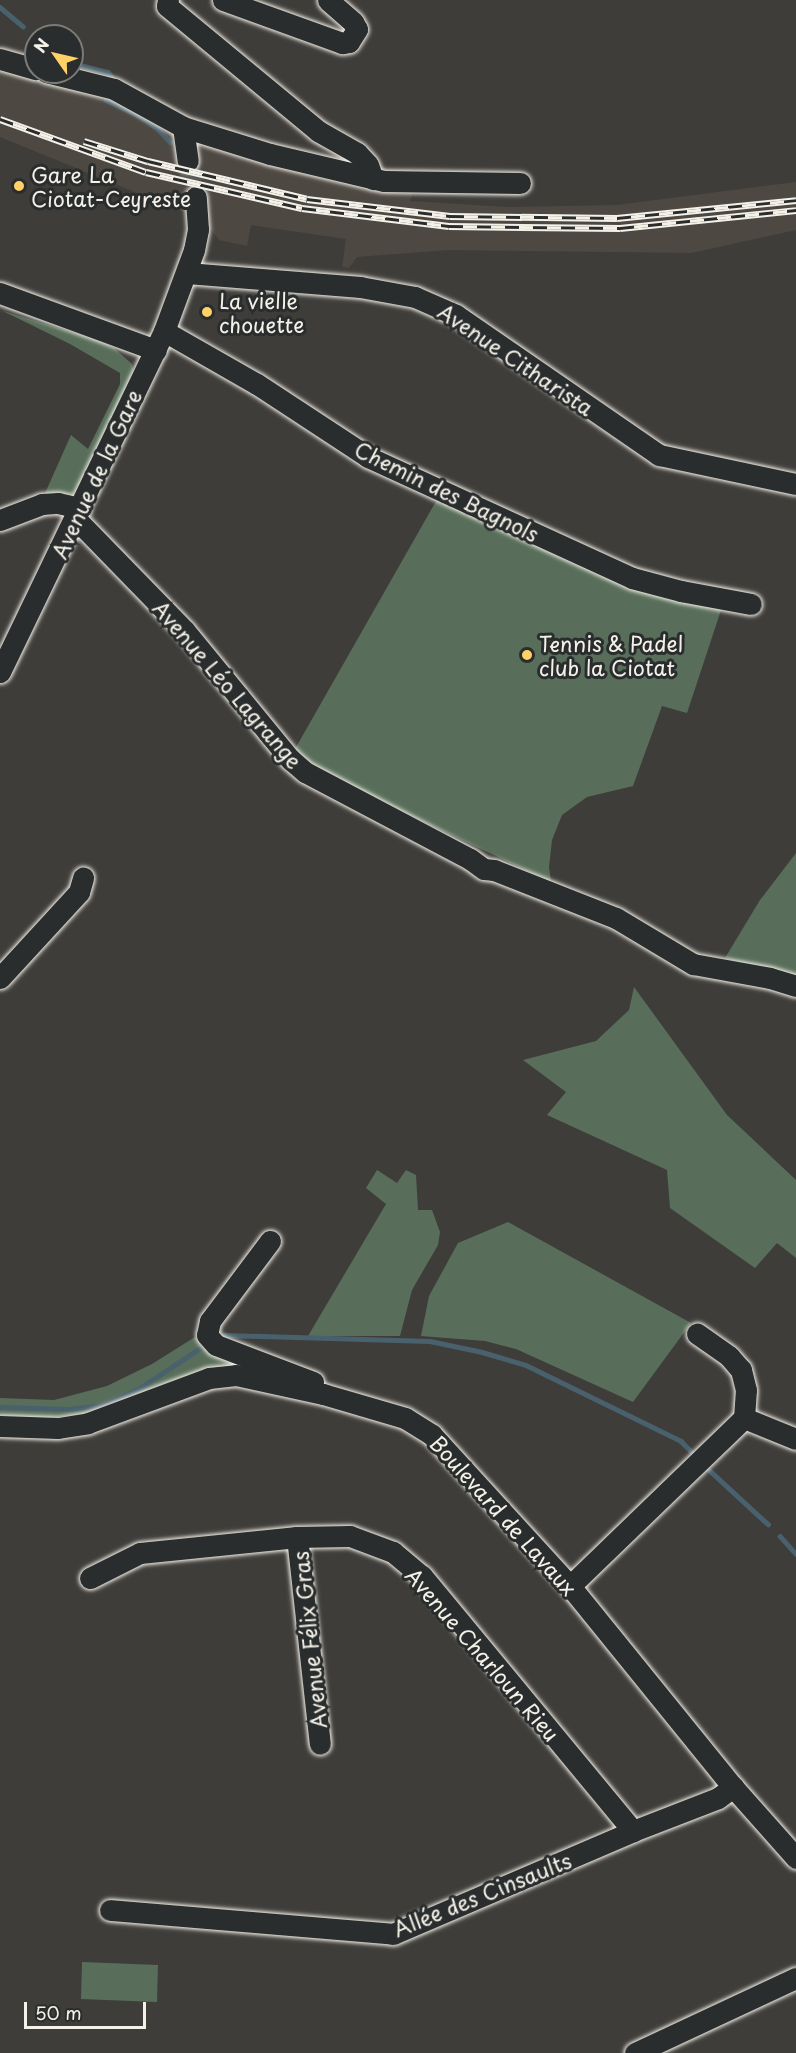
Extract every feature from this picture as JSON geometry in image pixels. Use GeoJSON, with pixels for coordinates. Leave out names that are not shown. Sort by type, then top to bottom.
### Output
{"type":"FeatureCollection","features":[{"type":"Feature","properties":{"kind":"street"},"geometry":{"type":"LineString","coordinates":[[168,0],[167,6],[318,131],[357,153],[368,165],[373,178]]}},
{"type":"Feature","properties":{"kind":"street"},"geometry":{"type":"LineString","coordinates":[[223,0],[342,43],[350,42],[357,29],[353,22],[328,0]]}},
{"type":"Feature","properties":{"kind":"street"},"geometry":{"type":"LineString","coordinates":[[0,59],[24,66]]}},
{"type":"Feature","properties":{"kind":"street"},"geometry":{"type":"LineString","coordinates":[[84,82],[114,89],[183,126],[270,154],[373,178],[447,184],[520,183]]}},
{"type":"Feature","properties":{"kind":"street"},"geometry":{"type":"LineString","coordinates":[[183,126],[188,161]]}},
{"type":"Feature","properties":{"kind":"street","name":"Avenue de la Gare"},"geometry":{"type":"LineString","coordinates":[[0,672],[160,340],[187,273],[198,229],[196,197]]}},
{"type":"Feature","properties":{"kind":"street","name":"Avenue Citharista"},"geometry":{"type":"LineString","coordinates":[[187,273],[360,287],[422,299],[466,321],[659,455],[796,484]]}},
{"type":"Feature","properties":{"kind":"street","name":"Chemin des Bagnols"},"geometry":{"type":"LineString","coordinates":[[0,293],[160,340],[257,384],[368,457],[632,578],[681,591],[751,604]]}},
{"type":"Feature","properties":{"kind":"street"},"geometry":{"type":"LineString","coordinates":[[0,520],[42,504],[57,503],[78,513]]}},
{"type":"Feature","properties":{"kind":"street","name":"Avenue Léo Lagrange"},"geometry":{"type":"LineString","coordinates":[[78,513],[184,630],[290,759],[305,772],[470,859],[484,869],[494,870],[616,918],[693,963],[770,978],[796,986]]}},
{"type":"Feature","properties":{"kind":"street"},"geometry":{"type":"LineString","coordinates":[[0,978],[79,892],[83,878]]}},
{"type":"Feature","properties":{"kind":"street"},"geometry":{"type":"LineString","coordinates":[[270,1241],[210,1321],[207,1335],[213,1342],[311,1380],[323,1394]]}},
{"type":"Feature","properties":{"kind":"street"},"geometry":{"type":"LineString","coordinates":[[570,1586],[744,1419],[746,1390],[741,1370],[729,1356],[697,1334]]}},
{"type":"Feature","properties":{"kind":"street","name":"Boulevard de Lavaux"},"geometry":{"type":"LineString","coordinates":[[0,1426],[58,1428],[88,1424],[210,1378],[236,1376],[323,1394],[405,1418],[432,1435],[570,1586],[733,1787],[796,1858]]}},
{"type":"Feature","properties":{"kind":"street"},"geometry":{"type":"LineString","coordinates":[[744,1419],[796,1438]]}},
{"type":"Feature","properties":{"kind":"street","name":"Avenue Charloun Rieu"},"geometry":{"type":"LineString","coordinates":[[90,1578],[140,1553],[297,1537],[350,1536],[393,1552],[422,1576],[633,1831]]}},
{"type":"Feature","properties":{"kind":"street","name":"Avenue Félix Gras"},"geometry":{"type":"LineString","coordinates":[[297,1537],[320,1744]]}},
{"type":"Feature","properties":{"kind":"street","name":"Allée des Cinsaults"},"geometry":{"type":"LineString","coordinates":[[110,1910],[393,1934],[633,1831],[718,1798],[733,1787]]}},
{"type":"Feature","properties":{"kind":"street"},"geometry":{"type":"LineString","coordinates":[[634,2053],[796,1978]]}},
{"type":"Feature","properties":{"kind":"shaded area"},"geometry":{"type":"Polygon","coordinates":[[[0,66],[24,73],[24,84],[61,84],[414,188],[410,201],[507,207],[617,205],[796,182],[796,230],[691,253],[448,250],[357,257],[349,268],[342,267],[346,239],[251,225],[247,246],[219,240],[207,225],[186,213],[0,137],[0,66]]]}},
{"type":"Feature","properties":{"kind":"green space"},"geometry":{"type":"Polygon","coordinates":[[[3,311],[100,341],[114,348],[132,364],[135,377],[85,483],[72,494],[42,500],[71,435],[88,449],[120,384],[120,373],[70,344],[3,311]]]}},
{"type":"Feature","properties":{"kind":"green space","name":"Tennis & Padel club la Ciotat"},"geometry":{"type":"Polygon","coordinates":[[[439,496],[723,604],[687,713],[662,706],[633,786],[587,797],[562,815],[552,840],[549,867],[551,882],[418,819],[316,767],[295,749],[439,496]]]}},
{"type":"Feature","properties":{"kind":"green space"},"geometry":{"type":"Polygon","coordinates":[[[796,853],[796,977],[725,958],[760,900],[796,853]]]}},
{"type":"Feature","properties":{"kind":"green space"},"geometry":{"type":"Polygon","coordinates":[[[634,987],[727,1115],[796,1180],[796,1258],[777,1243],[755,1268],[670,1208],[667,1170],[547,1115],[566,1092],[523,1060],[596,1041],[629,1010],[634,987]]]}},
{"type":"Feature","properties":{"kind":"green space"},"geometry":{"type":"Polygon","coordinates":[[[377,1170],[397,1183],[406,1170],[416,1175],[418,1210],[432,1210],[440,1232],[438,1245],[412,1290],[400,1336],[308,1336],[386,1204],[366,1188],[377,1170]]]}},
{"type":"Feature","properties":{"kind":"green space"},"geometry":{"type":"Polygon","coordinates":[[[508,1222],[691,1323],[633,1402],[516,1349],[485,1341],[421,1336],[429,1296],[458,1243],[508,1222]]]}},
{"type":"Feature","properties":{"kind":"green space"},"geometry":{"type":"Polygon","coordinates":[[[195,1337],[226,1348],[250,1368],[92,1413],[43,1418],[0,1415],[0,1398],[54,1400],[107,1386],[152,1364],[195,1337]]]}},
{"type":"Feature","properties":{"kind":"green space"},"geometry":{"type":"Polygon","coordinates":[[[82,1962],[158,1965],[157,2002],[81,1999],[82,1962]]]}},
{"type":"Feature","properties":{"kind":"waterway"},"geometry":{"type":"LineString","coordinates":[[0,7],[23,26]]}},
{"type":"Feature","properties":{"kind":"waterway"},"geometry":{"type":"LineString","coordinates":[[84,66],[108,72],[112,77]]}},
{"type":"Feature","properties":{"kind":"waterway"},"geometry":{"type":"LineString","coordinates":[[106,100],[136,114],[158,129],[170,142]]}},
{"type":"Feature","properties":{"kind":"waterway"},"geometry":{"type":"LineString","coordinates":[[218,1338],[225,1335],[430,1341],[482,1352],[526,1365],[681,1441],[694,1454]]}},
{"type":"Feature","properties":{"kind":"waterway"},"geometry":{"type":"LineString","coordinates":[[0,1407],[70,1409],[103,1405],[140,1388],[208,1343]]}},
{"type":"Feature","properties":{"kind":"waterway"},"geometry":{"type":"LineString","coordinates":[[707,1468],[768,1524]]}},
{"type":"Feature","properties":{"kind":"waterway"},"geometry":{"type":"LineString","coordinates":[[780,1536],[796,1554]]}},
{"type":"Feature","properties":{"kind":"tunnel"},"geometry":{"type":"LineString","coordinates":[[188,161],[196,197]]}},
{"type":"Feature","properties":{"kind":"railway"},"geometry":{"type":"LineString","coordinates":[[0,119],[146,172],[302,208],[449,226],[620,228],[796,210]]}},
{"type":"Feature","properties":{"kind":"railway"},"geometry":{"type":"LineString","coordinates":[[84,141],[148,161],[307,199],[450,216],[617,218],[796,200]]}},
{"type":"Feature","properties":{"kind":"place","name":"Gare La Ciotat-Ceyreste"},"geometry":{"type":"Point","coordinates":[19,186]}},
{"type":"Feature","properties":{"kind":"place","name":"La vielle chouette"},"geometry":{"type":"Point","coordinates":[207,312]}},
{"type":"Feature","properties":{"kind":"place","name":"Tennis & Padel club la Ciotat"},"geometry":{"type":"Point","coordinates":[527,655]}}]}
